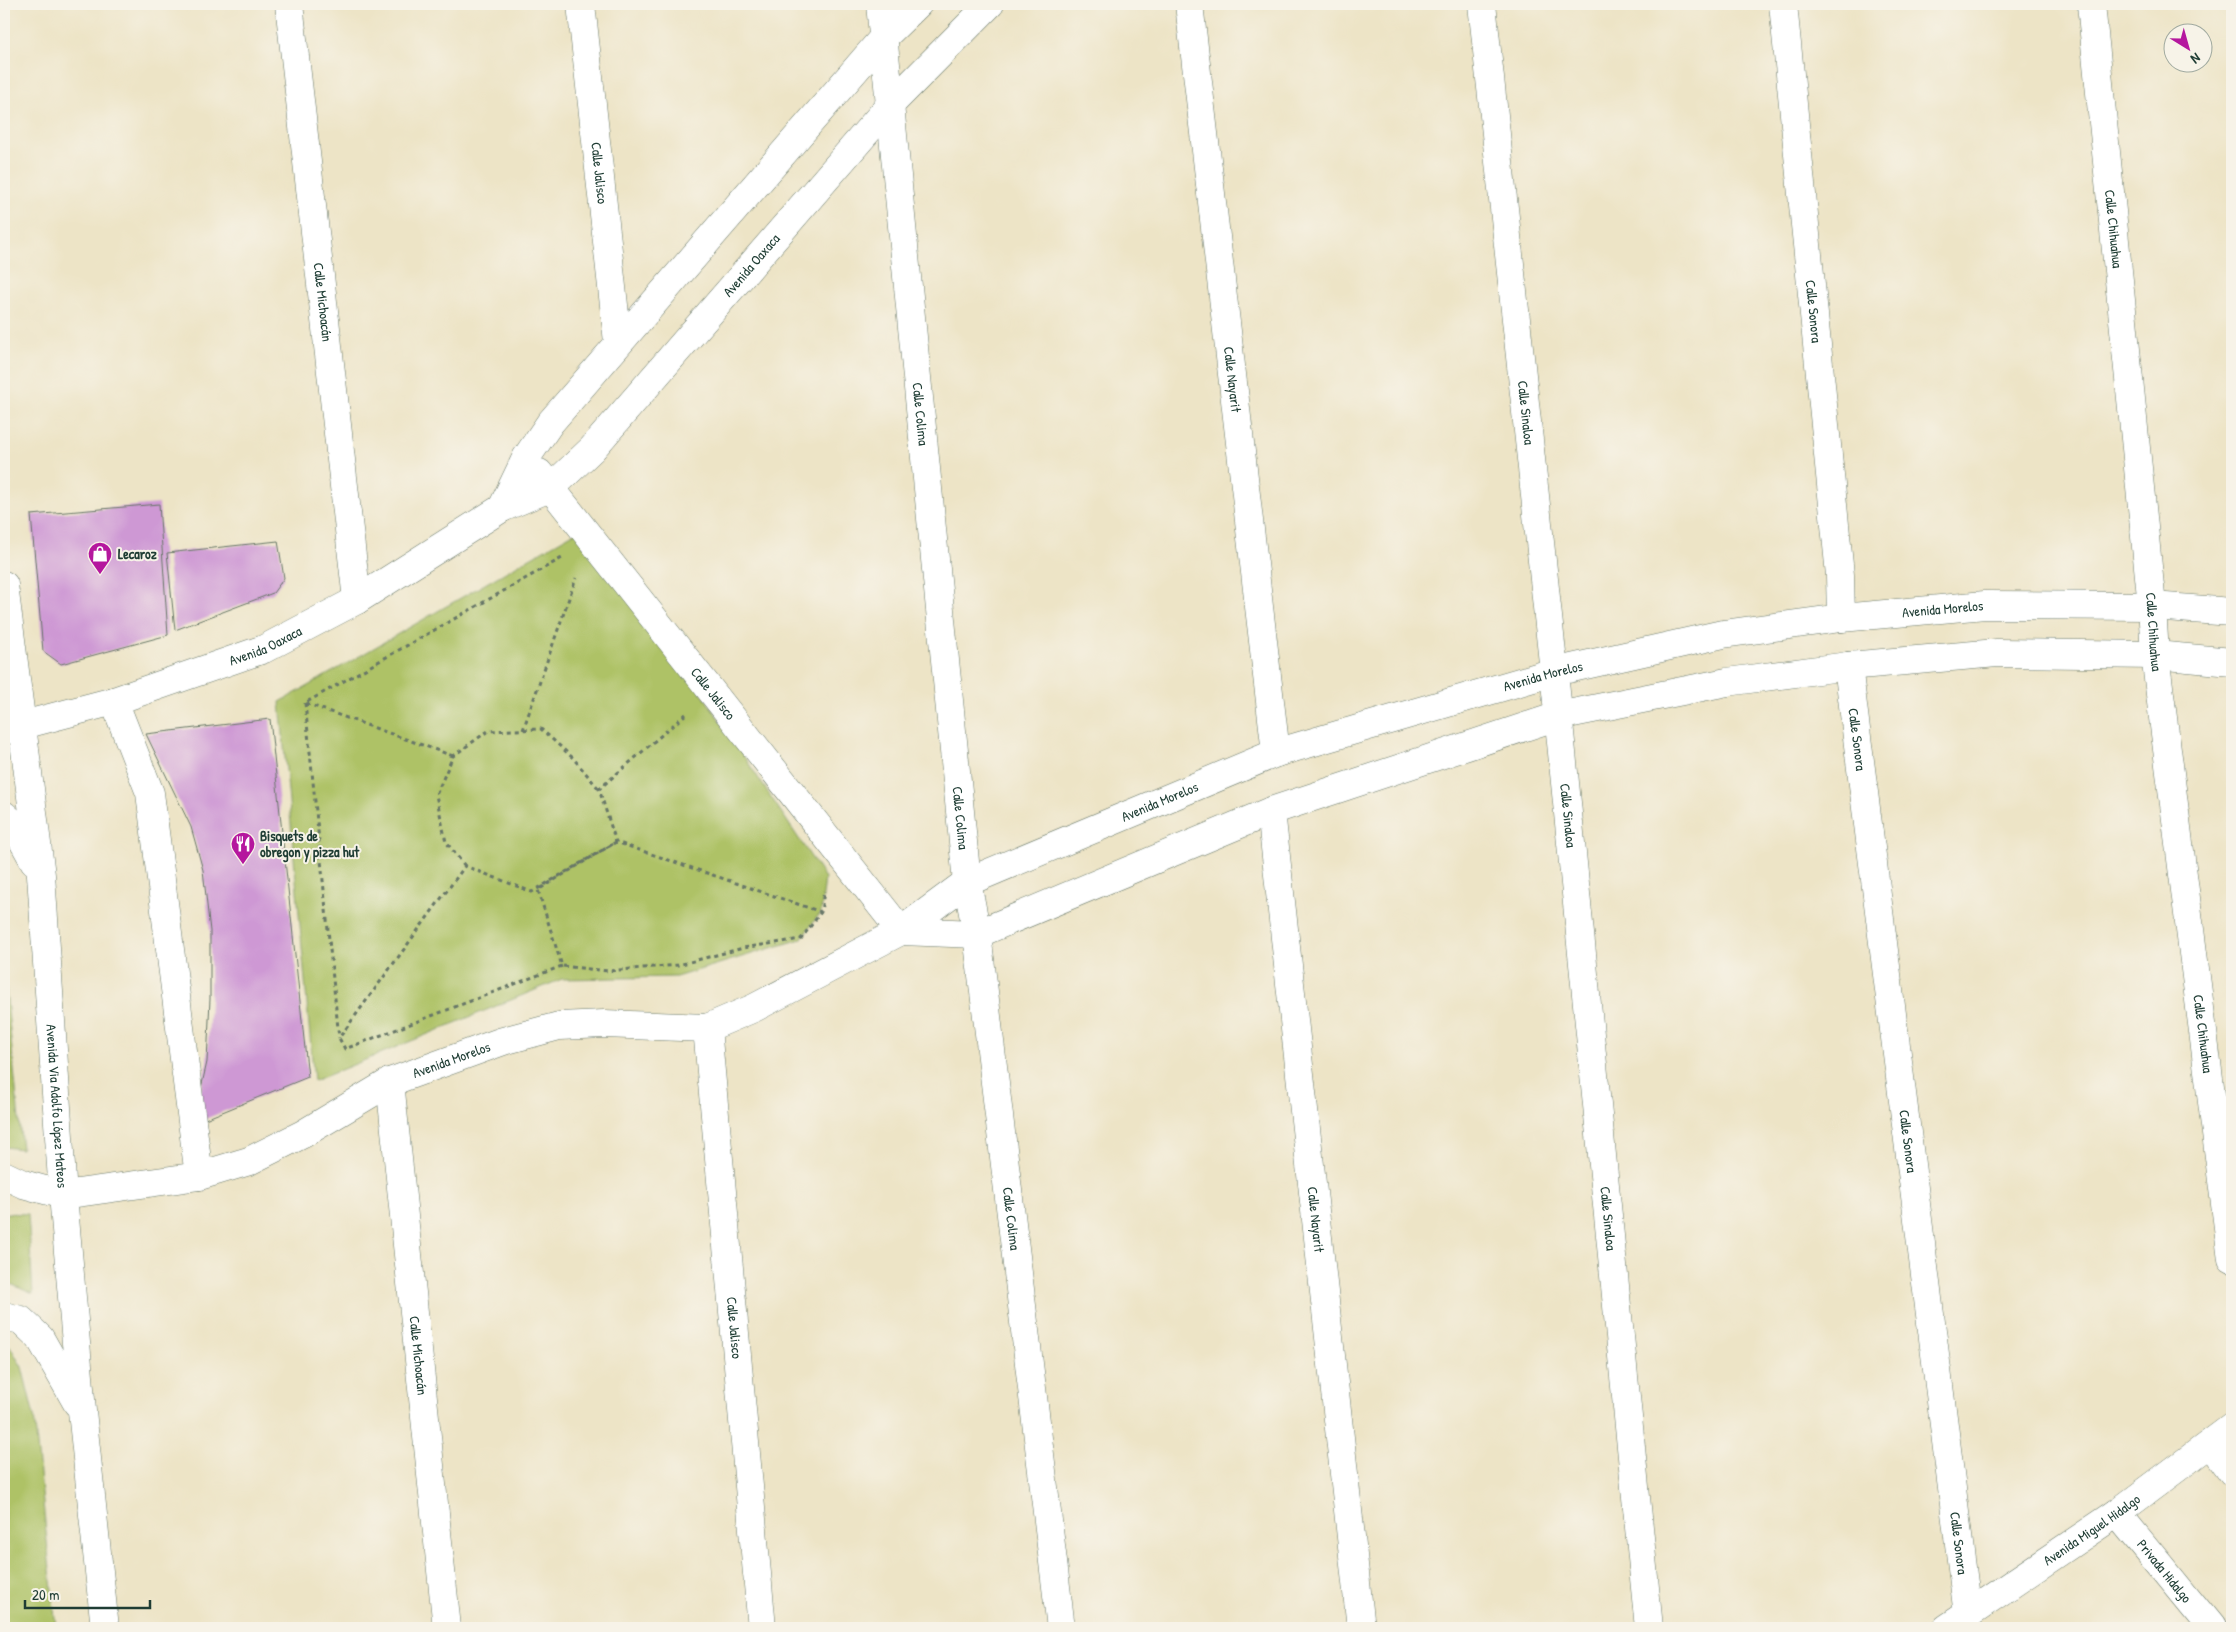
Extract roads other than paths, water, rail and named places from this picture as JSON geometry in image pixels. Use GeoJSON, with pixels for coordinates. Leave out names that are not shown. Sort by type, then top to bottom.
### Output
{"type":"FeatureCollection","features":[{"type":"Feature","properties":{"kind":"street","name":"Calle Michoacán"},"geometry":{"type":"LineString","coordinates":[[289,4],[357,600]]}},
{"type":"Feature","properties":{"kind":"street","name":"Calle Jalisco"},"geometry":{"type":"LineString","coordinates":[[581,4],[618,342]]}},
{"type":"Feature","properties":{"kind":"street","name":"Calle Colima"},"geometry":{"type":"LineString","coordinates":[[880,4],[967,882],[977,934],[1061,1628]]}},
{"type":"Feature","properties":{"kind":"street"},"geometry":{"type":"LineString","coordinates":[[502,508],[526,458],[550,423],[618,342],[883,38],[918,4]]}},
{"type":"Feature","properties":{"kind":"street","name":"Avenida Oaxaca"},"geometry":{"type":"LineString","coordinates":[[13,728],[114,701],[264,649],[357,600],[502,508],[552,487],[592,449],[890,105],[990,4]]}},
{"type":"Feature","properties":{"kind":"street","name":"Calle Nayarit"},"geometry":{"type":"LineString","coordinates":[[1189,4],[1276,753]]}},
{"type":"Feature","properties":{"kind":"street","name":"Calle Sinaloa"},"geometry":{"type":"LineString","coordinates":[[1482,4],[1554,672],[1649,1628]]}},
{"type":"Feature","properties":{"kind":"street","name":"Calle Sonora"},"geometry":{"type":"LineString","coordinates":[[1783,4],[1840,575],[1841,618]]}},
{"type":"Feature","properties":{"kind":"street","name":"Calle Chihuahua"},"geometry":{"type":"LineString","coordinates":[[2091,4],[2152,606],[2155,655],[2232,1259]]}},
{"type":"Feature","properties":{"kind":"street","name":"Calle Jalisco"},"geometry":{"type":"LineString","coordinates":[[526,458],[552,487],[901,930]]}},
{"type":"Feature","properties":{"kind":"street","name":"Avenida Via Adolfo López Mateos"},"geometry":{"type":"LineString","coordinates":[[4,585],[13,728],[42,876],[63,1195],[82,1411],[105,1628]]}},
{"type":"Feature","properties":{"kind":"street","name":"Avenida Morelos"},"geometry":{"type":"LineString","coordinates":[[4,1175],[23,1184],[63,1195],[199,1176],[249,1161],[303,1134],[390,1082],[503,1041],[559,1026],[604,1024],[707,1028],[754,1008],[901,930],[967,882],[1276,753],[1554,672],[1723,634],[1841,618],[1985,604],[2152,606],[2232,612]]}},
{"type":"Feature","properties":{"kind":"street"},"geometry":{"type":"LineString","coordinates":[[901,930],[977,934],[1271,811],[1558,716],[1727,682],[1848,666],[1997,653],[2155,655],[2232,662]]}},
{"type":"Feature","properties":{"kind":"street","name":"Calle Sonora"},"geometry":{"type":"LineString","coordinates":[[1848,666],[1958,1622]]}},
{"type":"Feature","properties":{"kind":"street"},"geometry":{"type":"LineString","coordinates":[[114,701],[150,792],[199,1176]]}},
{"type":"Feature","properties":{"kind":"street","name":"Calle Nayarit"},"geometry":{"type":"LineString","coordinates":[[1271,811],[1361,1628]]}},
{"type":"Feature","properties":{"kind":"street"},"geometry":{"type":"LineString","coordinates":[[4,815],[13,824],[42,876]]}},
{"type":"Feature","properties":{"kind":"street","name":"Calle Jalisco"},"geometry":{"type":"LineString","coordinates":[[707,1028],[762,1628]]}},
{"type":"Feature","properties":{"kind":"street","name":"Calle Michoacán"},"geometry":{"type":"LineString","coordinates":[[390,1082],[447,1628]]}},
{"type":"Feature","properties":{"kind":"street"},"geometry":{"type":"LineString","coordinates":[[4,1316],[21,1320],[40,1338],[82,1411]]}},
{"type":"Feature","properties":{"kind":"street","name":"Avenida Miguel Hidalgo"},"geometry":{"type":"LineString","coordinates":[[1958,1622],[2117,1514],[2232,1427]]}},
{"type":"Feature","properties":{"kind":"street"},"geometry":{"type":"LineString","coordinates":[[2211,1443],[2232,1472]]}},
{"type":"Feature","properties":{"kind":"street","name":"Privada Hidalgo"},"geometry":{"type":"LineString","coordinates":[[2117,1514],[2211,1628]]}},
{"type":"Feature","properties":{"kind":"place","name":"Lecaroz"},"geometry":{"type":"Point","coordinates":[100,575]}},
{"type":"Feature","properties":{"kind":"place","name":"Bisquets de obregon y pizza hut"},"geometry":{"type":"Point","coordinates":[243,865]}}]}
